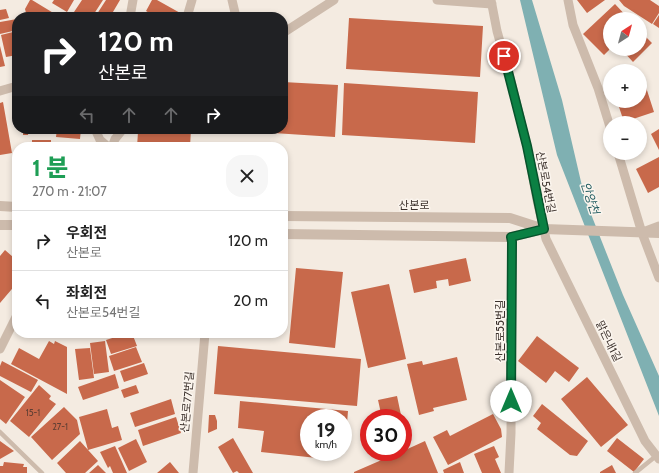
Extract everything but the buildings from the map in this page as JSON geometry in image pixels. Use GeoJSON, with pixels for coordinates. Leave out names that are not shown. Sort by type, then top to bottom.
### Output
{"type":"FeatureCollection","features":[{"type":"Feature","properties":{"kind":"street"},"geometry":{"type":"LineString","coordinates":[[131,12],[133,0]]}},
{"type":"Feature","properties":{"kind":"street"},"geometry":{"type":"LineString","coordinates":[[188,12],[192,0]]}},
{"type":"Feature","properties":{"kind":"street"},"geometry":{"type":"LineString","coordinates":[[232,0],[235,12]]}},
{"type":"Feature","properties":{"kind":"street"},"geometry":{"type":"LineString","coordinates":[[288,30],[334,0]]}},
{"type":"Feature","properties":{"kind":"street"},"geometry":{"type":"LineString","coordinates":[[437,0],[491,2]]}},
{"type":"Feature","properties":{"kind":"street"},"geometry":{"type":"LineString","coordinates":[[568,0],[573,25],[598,88],[607,116]]}},
{"type":"Feature","properties":{"kind":"street","name":"산본로54번길"},"geometry":{"type":"LineString","coordinates":[[491,2],[497,31],[549,230]]}},
{"type":"Feature","properties":{"kind":"street"},"geometry":{"type":"LineString","coordinates":[[0,91],[12,87]]}},
{"type":"Feature","properties":{"kind":"street"},"geometry":{"type":"LineString","coordinates":[[620,160],[642,233],[659,278]]}},
{"type":"Feature","properties":{"kind":"street"},"geometry":{"type":"LineString","coordinates":[[0,206],[12,207]]}},
{"type":"Feature","properties":{"kind":"street","name":"산본로"},"geometry":{"type":"LineString","coordinates":[[288,216],[510,218],[549,230]]}},
{"type":"Feature","properties":{"kind":"street"},"geometry":{"type":"LineString","coordinates":[[0,224],[12,225]]}},
{"type":"Feature","properties":{"kind":"street"},"geometry":{"type":"LineString","coordinates":[[642,233],[659,226]]}},
{"type":"Feature","properties":{"kind":"street"},"geometry":{"type":"LineString","coordinates":[[288,234],[511,237],[549,230],[659,233]]}},
{"type":"Feature","properties":{"kind":"street","name":"맑은내1길"},"geometry":{"type":"LineString","coordinates":[[549,230],[546,239],[645,441],[658,458]]}},
{"type":"Feature","properties":{"kind":"street","name":"산본로55번길"},"geometry":{"type":"LineString","coordinates":[[509,473],[511,425],[511,237]]}},
{"type":"Feature","properties":{"kind":"street"},"geometry":{"type":"LineString","coordinates":[[0,349],[4,332],[12,322]]}},
{"type":"Feature","properties":{"kind":"street","name":"산본로77번길"},"geometry":{"type":"LineString","coordinates":[[193,473],[205,338]]}},
{"type":"Feature","properties":{"kind":"lane"},"geometry":{"type":"LineString","coordinates":[[0,432],[42,473]]}},
{"type":"Feature","properties":{"kind":"lane"},"geometry":{"type":"LineString","coordinates":[[635,473],[658,458]]}},
{"type":"Feature","properties":{"kind":"water"},"geometry":{"type":"Polygon","coordinates":[[[520,0],[532,0],[562,100],[585,199],[623,295],[659,376],[659,416],[557,155],[520,0]]]}},
{"type":"Feature","properties":{"kind":"route"},"geometry":{"type":"LineString","coordinates":[[504,56],[527,146],[544,229],[511,237],[511,401]]}},
{"type":"Feature","properties":{"kind":"water label","name":"안양천"},"geometry":{"type":"Point","coordinates":[590,198]}}]}
